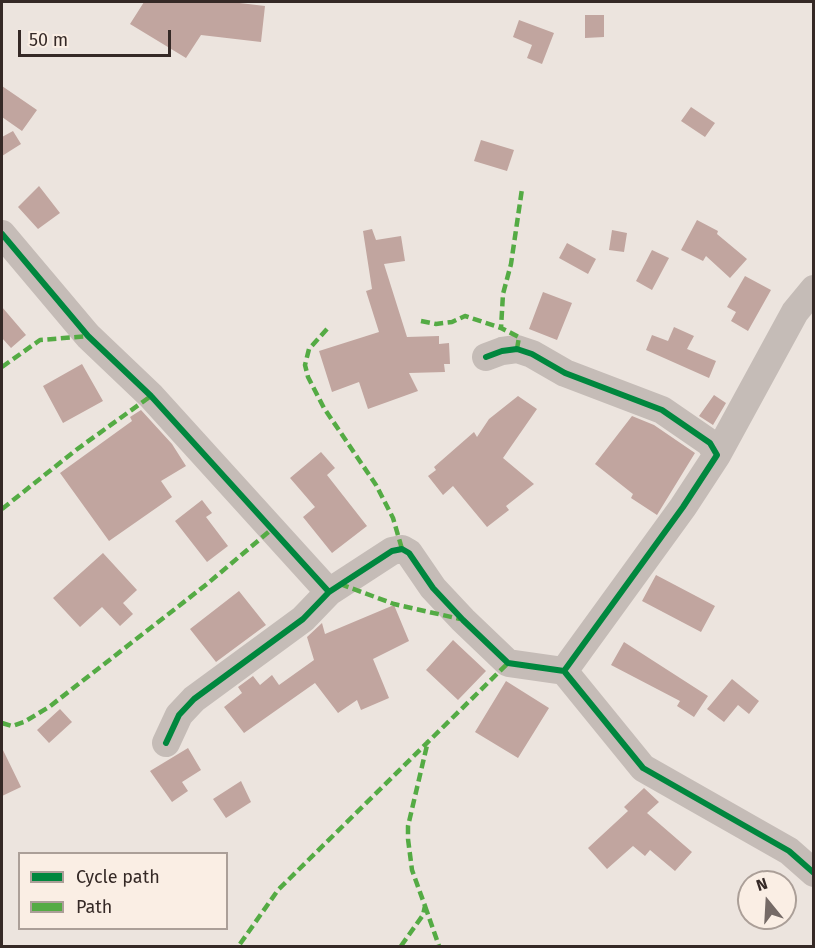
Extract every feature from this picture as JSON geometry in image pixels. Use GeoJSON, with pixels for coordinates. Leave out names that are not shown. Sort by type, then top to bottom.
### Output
{"type":"FeatureCollection","features":[{"type":"Feature","properties":{"kind":"street"},"geometry":{"type":"LineString","coordinates":[[2,234],[68,314],[151,396],[329,591]]}},
{"type":"Feature","properties":{"kind":"street"},"geometry":{"type":"LineString","coordinates":[[564,671],[683,507],[717,455],[795,312],[813,289]]}},
{"type":"Feature","properties":{"kind":"street"},"geometry":{"type":"LineString","coordinates":[[486,357],[502,351],[517,349],[532,354],[566,373],[662,410],[710,443],[717,455]]}},
{"type":"Feature","properties":{"kind":"street"},"geometry":{"type":"LineString","coordinates":[[166,743],[179,715],[194,699],[303,619],[329,591],[392,550],[402,549],[409,553],[433,588],[508,663],[564,671],[643,768],[789,851],[813,873]]}},
{"type":"Feature","properties":{"kind":"building"},"geometry":{"type":"Polygon","coordinates":[[[144,2],[231,2],[265,6],[261,42],[201,35],[186,58],[130,24],[144,2]]]}},
{"type":"Feature","properties":{"kind":"building"},"geometry":{"type":"Polygon","coordinates":[[[585,15],[604,15],[604,37],[585,38],[585,15]]]}},
{"type":"Feature","properties":{"kind":"building"},"geometry":{"type":"Polygon","coordinates":[[[519,20],[554,33],[542,64],[527,58],[532,45],[513,37],[519,20]]]}},
{"type":"Feature","properties":{"kind":"building"},"geometry":{"type":"Polygon","coordinates":[[[2,86],[37,110],[22,131],[2,117],[2,86]]]}},
{"type":"Feature","properties":{"kind":"building"},"geometry":{"type":"Polygon","coordinates":[[[691,107],[715,123],[705,137],[681,121],[691,107]]]}},
{"type":"Feature","properties":{"kind":"building"},"geometry":{"type":"Polygon","coordinates":[[[13,131],[21,144],[2,156],[2,137],[13,131]]]}},
{"type":"Feature","properties":{"kind":"building"},"geometry":{"type":"Polygon","coordinates":[[[481,140],[514,150],[507,171],[474,161],[481,140]]]}},
{"type":"Feature","properties":{"kind":"building"},"geometry":{"type":"Polygon","coordinates":[[[39,186],[60,213],[38,229],[18,207],[39,186]]]}},
{"type":"Feature","properties":{"kind":"building"},"geometry":{"type":"Polygon","coordinates":[[[697,220],[718,231],[717,234],[747,259],[730,278],[706,256],[703,261],[681,250],[697,220]]]}},
{"type":"Feature","properties":{"kind":"building"},"geometry":{"type":"Polygon","coordinates":[[[372,229],[376,240],[401,236],[405,261],[384,264],[407,337],[439,336],[439,344],[449,343],[450,364],[444,364],[445,372],[409,373],[418,391],[368,409],[359,382],[332,392],[319,351],[379,332],[366,291],[372,289],[363,231],[372,229]]]}},
{"type":"Feature","properties":{"kind":"building"},"geometry":{"type":"Polygon","coordinates":[[[612,230],[627,233],[624,252],[609,250],[612,230]]]}},
{"type":"Feature","properties":{"kind":"building"},"geometry":{"type":"Polygon","coordinates":[[[567,243],[596,259],[588,274],[559,258],[567,243]]]}},
{"type":"Feature","properties":{"kind":"building"},"geometry":{"type":"Polygon","coordinates":[[[652,250],[669,258],[652,290],[636,281],[652,250]]]}},
{"type":"Feature","properties":{"kind":"building"},"geometry":{"type":"Polygon","coordinates":[[[745,276],[771,290],[748,331],[731,321],[736,312],[727,307],[745,276]]]}},
{"type":"Feature","properties":{"kind":"building"},"geometry":{"type":"Polygon","coordinates":[[[543,292],[572,303],[557,340],[529,329],[543,292]]]}},
{"type":"Feature","properties":{"kind":"building"},"geometry":{"type":"Polygon","coordinates":[[[2,307],[26,335],[11,348],[2,338],[2,307]]]}},
{"type":"Feature","properties":{"kind":"building"},"geometry":{"type":"Polygon","coordinates":[[[674,327],[694,336],[687,349],[716,361],[709,378],[646,350],[652,335],[668,341],[674,327]]]}},
{"type":"Feature","properties":{"kind":"building"},"geometry":{"type":"Polygon","coordinates":[[[82,364],[103,401],[63,423],[43,386],[82,364]]]}},
{"type":"Feature","properties":{"kind":"building"},"geometry":{"type":"Polygon","coordinates":[[[714,395],[726,403],[713,425],[699,416],[714,395]]]}},
{"type":"Feature","properties":{"kind":"building"},"geometry":{"type":"Polygon","coordinates":[[[518,396],[537,409],[503,458],[534,484],[506,506],[509,510],[487,527],[453,486],[443,495],[428,476],[436,470],[434,467],[474,432],[477,437],[489,419],[518,396]]]}},
{"type":"Feature","properties":{"kind":"building"},"geometry":{"type":"Polygon","coordinates":[[[141,410],[172,444],[186,466],[161,481],[172,497],[109,541],[60,473],[132,421],[130,417],[141,410]]]}},
{"type":"Feature","properties":{"kind":"building"},"geometry":{"type":"Polygon","coordinates":[[[632,416],[654,425],[695,453],[657,515],[631,498],[633,494],[595,464],[632,416]]]}},
{"type":"Feature","properties":{"kind":"building"},"geometry":{"type":"Polygon","coordinates":[[[321,452],[335,468],[327,475],[367,526],[332,553],[303,517],[315,507],[290,478],[321,452]]]}},
{"type":"Feature","properties":{"kind":"building"},"geometry":{"type":"Polygon","coordinates":[[[202,500],[212,513],[206,517],[228,546],[207,562],[175,521],[202,500]]]}},
{"type":"Feature","properties":{"kind":"building"},"geometry":{"type":"Polygon","coordinates":[[[103,553],[137,590],[123,603],[133,614],[120,626],[102,607],[80,627],[53,598],[103,553]]]}},
{"type":"Feature","properties":{"kind":"building"},"geometry":{"type":"Polygon","coordinates":[[[656,575],[715,606],[701,632],[642,601],[656,575]]]}},
{"type":"Feature","properties":{"kind":"building"},"geometry":{"type":"Polygon","coordinates":[[[239,591],[266,625],[216,662],[190,629],[239,591]]]}},
{"type":"Feature","properties":{"kind":"building"},"geometry":{"type":"Polygon","coordinates":[[[394,605],[409,641],[373,659],[389,698],[361,710],[357,700],[338,713],[315,683],[244,733],[224,707],[242,693],[238,687],[253,676],[260,685],[272,675],[279,685],[314,660],[307,637],[322,623],[325,634],[394,605]]]}},
{"type":"Feature","properties":{"kind":"building"},"geometry":{"type":"Polygon","coordinates":[[[453,640],[486,671],[458,700],[426,670],[453,640]]]}},
{"type":"Feature","properties":{"kind":"building"},"geometry":{"type":"Polygon","coordinates":[[[624,642],[708,696],[694,717],[677,706],[680,701],[611,665],[624,642]]]}},
{"type":"Feature","properties":{"kind":"building"},"geometry":{"type":"Polygon","coordinates":[[[732,679],[759,701],[749,714],[738,705],[724,722],[707,709],[732,679]]]}},
{"type":"Feature","properties":{"kind":"building"},"geometry":{"type":"Polygon","coordinates":[[[506,681],[549,708],[518,758],[475,732],[506,681]]]}},
{"type":"Feature","properties":{"kind":"building"},"geometry":{"type":"Polygon","coordinates":[[[60,709],[72,722],[49,743],[37,730],[60,709]]]}},
{"type":"Feature","properties":{"kind":"building"},"geometry":{"type":"Polygon","coordinates":[[[2,748],[21,787],[2,796],[2,748]]]}},
{"type":"Feature","properties":{"kind":"building"},"geometry":{"type":"Polygon","coordinates":[[[188,748],[201,770],[182,782],[188,791],[172,802],[150,771],[188,748]]]}},
{"type":"Feature","properties":{"kind":"building"},"geometry":{"type":"Polygon","coordinates":[[[241,781],[251,802],[226,818],[213,799],[241,781]]]}},
{"type":"Feature","properties":{"kind":"building"},"geometry":{"type":"Polygon","coordinates":[[[644,788],[659,802],[647,813],[692,852],[675,871],[650,850],[645,856],[633,846],[607,869],[588,848],[628,811],[624,807],[644,788]]]}},
{"type":"Feature","properties":{"kind":"marked path"},"geometry":{"type":"LineString","coordinates":[[517,349],[519,337],[501,328],[503,294],[511,264],[522,189]]}},
{"type":"Feature","properties":{"kind":"marked path"},"geometry":{"type":"LineString","coordinates":[[421,321],[436,324],[452,322],[465,316],[501,328]]}},
{"type":"Feature","properties":{"kind":"marked path"},"geometry":{"type":"LineString","coordinates":[[327,329],[309,349],[305,365],[308,377],[324,408],[376,485],[393,518],[402,549]]}},
{"type":"Feature","properties":{"kind":"marked path"},"geometry":{"type":"LineString","coordinates":[[2,367],[40,340],[88,336]]}},
{"type":"Feature","properties":{"kind":"marked path"},"geometry":{"type":"LineString","coordinates":[[2,509],[76,450],[151,396]]}},
{"type":"Feature","properties":{"kind":"marked path"},"geometry":{"type":"LineString","coordinates":[[2,723],[12,726],[24,722],[49,707],[207,584],[272,529]]}},
{"type":"Feature","properties":{"kind":"marked path"},"geometry":{"type":"LineString","coordinates":[[340,584],[394,604],[460,619]]}},
{"type":"Feature","properties":{"kind":"marked path"},"geometry":{"type":"LineString","coordinates":[[240,944],[278,890],[508,663]]}},
{"type":"Feature","properties":{"kind":"marked path"},"geometry":{"type":"LineString","coordinates":[[401,946],[423,915],[425,906],[412,870],[408,826],[428,741]]}},
{"type":"Feature","properties":{"kind":"marked path"},"geometry":{"type":"LineString","coordinates":[[425,906],[439,946]]}},
{"type":"Feature","properties":{"kind":"cycle path"},"geometry":{"type":"LineString","coordinates":[[2,234],[88,336],[151,396],[329,592]]}},
{"type":"Feature","properties":{"kind":"cycle path"},"geometry":{"type":"LineString","coordinates":[[486,357],[502,351],[517,349],[532,354],[565,373],[662,410],[710,443],[717,455],[683,507],[564,671]]}},
{"type":"Feature","properties":{"kind":"cycle path"},"geometry":{"type":"LineString","coordinates":[[166,743],[179,715],[194,699],[303,619],[329,592],[392,551],[402,549],[409,553],[433,588],[508,663],[564,671],[643,768],[789,851],[814,873]]}}]}
